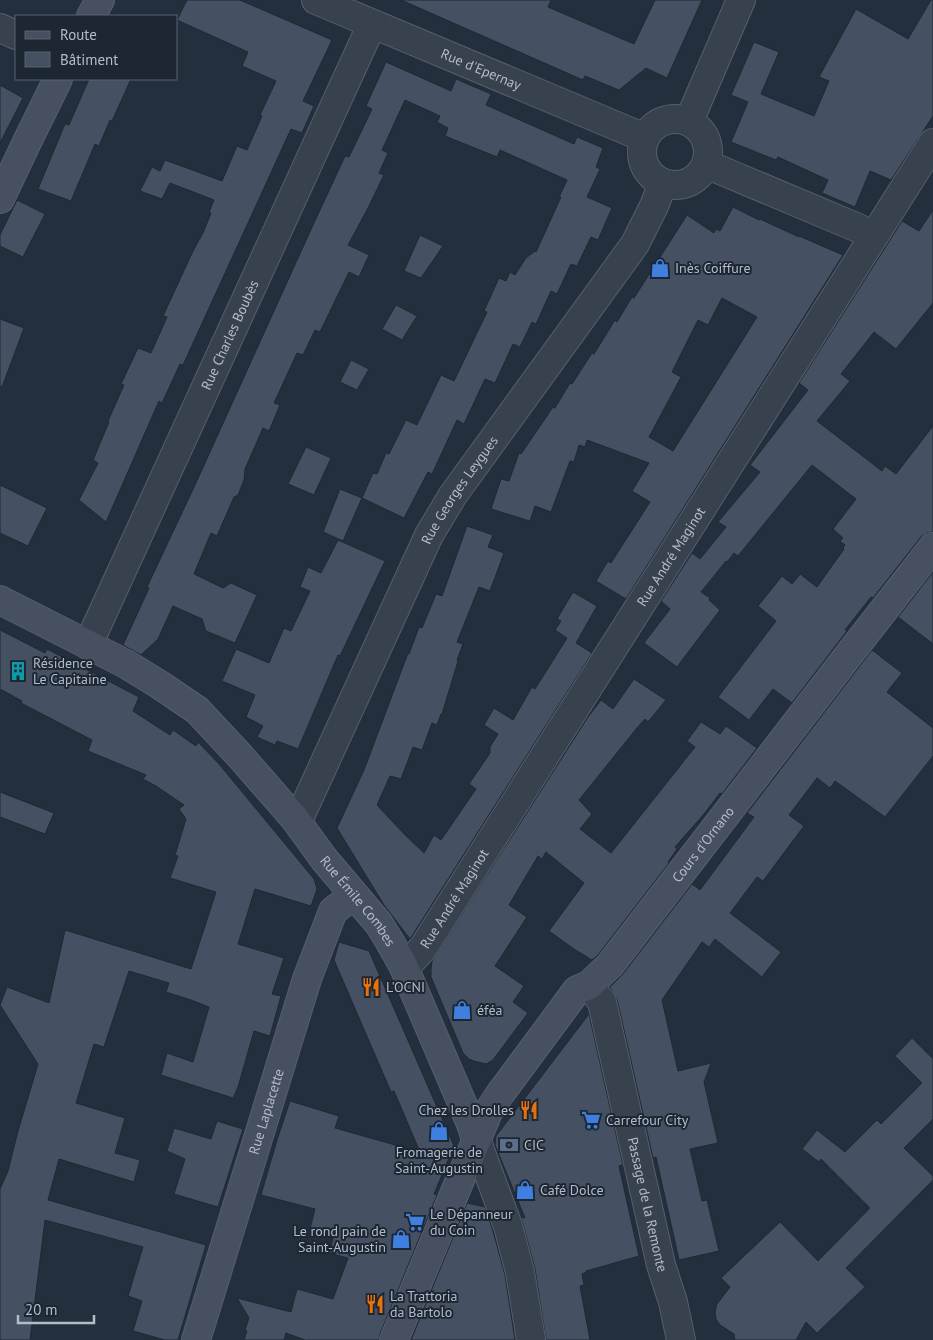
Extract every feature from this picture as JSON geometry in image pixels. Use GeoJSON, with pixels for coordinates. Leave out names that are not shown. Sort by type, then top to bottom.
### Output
{"type":"FeatureCollection","features":[{"type":"Feature","properties":{"kind":"street"},"geometry":{"type":"LineString","coordinates":[[92,15],[100,0]]}},
{"type":"Feature","properties":{"kind":"street","name":"Rue d'Epernay"},"geometry":{"type":"LineString","coordinates":[[316,0],[645,138]]}},
{"type":"Feature","properties":{"kind":"street"},"geometry":{"type":"LineString","coordinates":[[689,121],[741,0]]}},
{"type":"Feature","properties":{"kind":"street","name":"Rue Charles Boubès"},"geometry":{"type":"LineString","coordinates":[[88,644],[372,24]]}},
{"type":"Feature","properties":{"kind":"street"},"geometry":{"type":"LineString","coordinates":[[0,28],[15,35]]}},
{"type":"Feature","properties":{"kind":"street"},"geometry":{"type":"LineString","coordinates":[[0,199],[58,80]]}},
{"type":"Feature","properties":{"kind":"street"},"geometry":{"type":"LineString","coordinates":[[679,118],[689,121],[698,127],[708,144],[706,164],[701,173],[693,180],[684,184],[673,185],[663,183],[647,169],[643,159],[642,149],[645,138],[651,129],[668,119],[679,118]]}},
{"type":"Feature","properties":{"kind":"street","name":"Rue André Maginot"},"geometry":{"type":"LineString","coordinates":[[403,965],[412,961],[423,948],[933,143]]}},
{"type":"Feature","properties":{"kind":"street"},"geometry":{"type":"LineString","coordinates":[[706,164],[858,228],[873,237]]}},
{"type":"Feature","properties":{"kind":"street","name":"Rue Georges Leygues"},"geometry":{"type":"LineString","coordinates":[[295,819],[302,812],[429,534],[453,495],[635,244],[663,183]]}},
{"type":"Feature","properties":{"kind":"street","name":"Cours d'Ornano"},"geometry":{"type":"LineString","coordinates":[[394,1340],[476,1139],[488,1112],[500,1094],[577,990],[589,985],[610,965],[933,547]]}},
{"type":"Feature","properties":{"kind":"street","name":"Rue Émile Combes"},"geometry":{"type":"LineString","coordinates":[[0,600],[126,664],[197,710],[295,819],[324,859],[379,924],[403,965],[471,1124],[508,1226],[520,1272],[530,1340]]}},
{"type":"Feature","properties":{"kind":"street","name":"Rue Laplacette"},"geometry":{"type":"LineString","coordinates":[[196,1340],[307,979],[333,911],[354,895]]}},
{"type":"Feature","properties":{"kind":"street","name":"Passage de la Remonte"},"geometry":{"type":"LineString","coordinates":[[589,985],[602,1002],[681,1340]]}},
{"type":"Feature","properties":{"kind":"building"},"geometry":{"type":"Polygon","coordinates":[[[187,0],[240,0],[332,40],[303,101],[314,106],[302,133],[291,129],[183,365],[180,364],[162,403],[159,401],[106,522],[79,500],[98,463],[93,460],[124,385],[121,384],[138,348],[151,353],[167,317],[163,316],[203,233],[214,200],[170,183],[162,199],[140,191],[152,167],[160,171],[165,160],[222,181],[237,146],[247,150],[262,116],[260,115],[276,81],[242,66],[248,52],[178,20],[187,0]]]}},
{"type":"Feature","properties":{"kind":"building"},"geometry":{"type":"Polygon","coordinates":[[[401,0],[551,0],[548,7],[634,44],[655,0],[702,0],[667,78],[646,68],[619,90],[585,76],[583,80],[401,0]]]}},
{"type":"Feature","properties":{"kind":"building"},"geometry":{"type":"Polygon","coordinates":[[[931,0],[933,0],[933,116],[891,180],[870,171],[855,207],[822,193],[828,180],[778,157],[776,160],[731,142],[748,102],[731,95],[754,42],[779,52],[761,94],[814,116],[829,81],[819,77],[856,9],[908,39],[931,0]]]}},
{"type":"Feature","properties":{"kind":"building"},"geometry":{"type":"Polygon","coordinates":[[[386,62],[451,91],[456,79],[491,94],[486,105],[574,144],[577,137],[603,148],[596,167],[600,169],[587,197],[612,208],[598,240],[591,237],[577,266],[571,264],[557,294],[551,291],[536,324],[532,322],[520,347],[513,344],[495,383],[485,379],[464,424],[457,420],[432,474],[428,472],[404,518],[362,498],[373,473],[377,474],[386,453],[389,454],[406,420],[417,425],[441,375],[454,381],[487,312],[484,311],[499,278],[506,281],[510,272],[515,275],[526,258],[536,252],[567,180],[500,150],[497,157],[445,136],[448,128],[437,122],[440,116],[405,100],[382,150],[388,153],[379,173],[384,175],[348,245],[369,255],[359,277],[349,272],[320,332],[315,330],[303,355],[297,353],[274,403],[280,405],[269,431],[263,428],[245,469],[244,480],[238,495],[234,497],[217,536],[211,533],[194,574],[223,588],[231,583],[257,595],[235,643],[206,631],[202,619],[173,606],[158,639],[141,655],[123,645],[149,588],[147,587],[345,156],[349,157],[372,109],[366,106],[386,62]]]}},
{"type":"Feature","properties":{"kind":"building"},"geometry":{"type":"Polygon","coordinates":[[[89,80],[131,80],[99,146],[95,144],[71,201],[38,189],[65,124],[69,125],[89,80]]]}},
{"type":"Feature","properties":{"kind":"building"},"geometry":{"type":"Polygon","coordinates":[[[0,85],[23,98],[0,143],[0,85]]]}},
{"type":"Feature","properties":{"kind":"building"},"geometry":{"type":"Polygon","coordinates":[[[17,200],[45,214],[23,257],[0,246],[0,235],[17,200]]]}},
{"type":"Feature","properties":{"kind":"building"},"geometry":{"type":"Polygon","coordinates":[[[733,207],[759,220],[843,255],[626,599],[596,581],[608,561],[611,563],[650,502],[632,491],[649,463],[587,440],[585,447],[579,445],[574,462],[570,461],[551,512],[535,506],[530,521],[491,509],[501,479],[509,481],[519,453],[521,454],[553,407],[555,408],[570,383],[572,384],[592,353],[594,354],[615,320],[617,322],[632,297],[634,298],[687,215],[714,233],[716,229],[720,231],[733,207]],[[722,298],[708,325],[698,320],[672,372],[681,377],[649,437],[673,451],[757,317],[722,298]]]}},
{"type":"Feature","properties":{"kind":"building"},"geometry":{"type":"Polygon","coordinates":[[[933,210],[933,303],[896,349],[874,332],[841,374],[850,381],[817,421],[882,471],[885,466],[896,474],[933,426],[933,532],[921,537],[873,598],[871,597],[792,703],[773,689],[749,720],[718,697],[776,621],[758,606],[782,576],[792,584],[800,574],[817,587],[845,545],[840,541],[843,538],[833,529],[856,499],[812,465],[738,556],[734,553],[701,592],[710,598],[709,600],[720,610],[677,667],[644,643],[670,609],[661,601],[692,553],[700,559],[726,527],[718,522],[760,472],[750,465],[808,390],[799,383],[902,221],[919,231],[933,210]]]}},
{"type":"Feature","properties":{"kind":"building"},"geometry":{"type":"Polygon","coordinates":[[[420,235],[443,246],[421,278],[404,271],[420,235]]]}},
{"type":"Feature","properties":{"kind":"building"},"geometry":{"type":"Polygon","coordinates":[[[396,305],[417,316],[402,340],[382,329],[396,305]]]}},
{"type":"Feature","properties":{"kind":"building"},"geometry":{"type":"Polygon","coordinates":[[[0,319],[24,328],[2,387],[0,386],[0,319]]]}},
{"type":"Feature","properties":{"kind":"building"},"geometry":{"type":"Polygon","coordinates":[[[351,360],[369,369],[357,390],[340,382],[351,360]]]}},
{"type":"Feature","properties":{"kind":"building"},"geometry":{"type":"Polygon","coordinates":[[[306,447],[331,458],[314,495],[288,484],[306,447]]]}},
{"type":"Feature","properties":{"kind":"building"},"geometry":{"type":"Polygon","coordinates":[[[0,485],[47,508],[28,546],[0,533],[0,485]]]}},
{"type":"Feature","properties":{"kind":"building"},"geometry":{"type":"Polygon","coordinates":[[[340,489],[362,498],[343,541],[323,532],[340,489]]]}},
{"type":"Feature","properties":{"kind":"building"},"geometry":{"type":"Polygon","coordinates":[[[467,526],[493,535],[488,547],[504,553],[490,591],[479,587],[457,642],[463,644],[437,725],[432,723],[422,750],[413,747],[401,779],[390,776],[377,805],[424,853],[434,835],[441,840],[476,789],[469,784],[490,753],[490,747],[498,734],[484,725],[494,708],[513,720],[532,687],[535,689],[567,638],[555,630],[561,621],[557,619],[573,592],[597,606],[576,643],[592,653],[410,939],[384,905],[337,828],[364,770],[419,627],[422,628],[436,594],[442,596],[467,526]]]}},
{"type":"Feature","properties":{"kind":"building"},"geometry":{"type":"Polygon","coordinates":[[[338,540],[385,561],[340,656],[338,655],[298,749],[277,741],[275,745],[257,737],[263,726],[246,717],[255,695],[222,681],[236,649],[269,663],[284,628],[291,631],[310,591],[300,587],[308,567],[321,573],[338,540]]]}},
{"type":"Feature","properties":{"kind":"building"},"geometry":{"type":"Polygon","coordinates":[[[933,572],[933,644],[898,617],[933,572]]]}},
{"type":"Feature","properties":{"kind":"building"},"geometry":{"type":"Polygon","coordinates":[[[0,630],[45,653],[47,649],[139,697],[133,711],[170,735],[173,730],[196,746],[198,742],[219,764],[314,879],[317,889],[311,906],[255,889],[238,944],[284,958],[272,994],[281,996],[270,1036],[254,1031],[233,1098],[161,1075],[167,1053],[193,1062],[209,1007],[166,992],[169,983],[129,971],[104,1047],[94,1044],[76,1103],[125,1118],[115,1153],[140,1160],[134,1182],[59,1159],[48,1200],[206,1245],[178,1340],[165,1340],[133,1331],[142,1301],[128,1296],[143,1247],[45,1220],[30,1340],[0,1340],[0,1189],[8,1171],[38,1064],[0,1005],[7,987],[49,1003],[65,930],[191,969],[216,892],[170,878],[178,856],[175,855],[186,819],[179,809],[184,805],[143,779],[146,775],[88,751],[92,740],[21,703],[22,701],[0,689],[0,630]]]}},
{"type":"Feature","properties":{"kind":"building"},"geometry":{"type":"Polygon","coordinates":[[[872,650],[902,673],[887,692],[933,728],[933,756],[885,817],[835,781],[830,788],[817,778],[789,815],[804,826],[763,881],[757,877],[730,913],[781,952],[762,977],[715,939],[709,947],[702,942],[662,1000],[678,1071],[711,1063],[704,1082],[718,1143],[690,1149],[702,1201],[707,1200],[719,1251],[679,1260],[656,1157],[653,1158],[617,999],[610,987],[622,975],[692,884],[700,890],[754,817],[747,813],[872,650]]]}},
{"type":"Feature","properties":{"kind":"building"},"geometry":{"type":"Polygon","coordinates":[[[634,679],[666,700],[648,722],[645,719],[637,728],[579,800],[592,814],[580,829],[611,853],[695,747],[687,741],[701,722],[720,734],[726,726],[757,748],[722,794],[720,793],[675,847],[677,849],[669,863],[598,955],[592,960],[549,931],[584,883],[546,852],[542,859],[538,856],[509,905],[527,917],[495,966],[524,986],[513,1002],[528,1013],[493,1060],[486,1064],[469,1059],[463,1053],[431,977],[432,961],[588,717],[601,700],[613,709],[634,679]]]}},
{"type":"Feature","properties":{"kind":"building"},"geometry":{"type":"Polygon","coordinates":[[[0,792],[54,813],[45,834],[0,817],[0,792]]]}},
{"type":"Feature","properties":{"kind":"building"},"geometry":{"type":"Polygon","coordinates":[[[339,942],[369,951],[454,1146],[434,1194],[437,1195],[379,1340],[305,1340],[286,1333],[284,1340],[244,1340],[249,1318],[237,1298],[291,1312],[297,1289],[333,1299],[348,1258],[329,1253],[334,1235],[310,1229],[315,1209],[261,1195],[290,1101],[339,1116],[335,1128],[420,1152],[394,1091],[391,1092],[334,960],[339,942]]]}},
{"type":"Feature","properties":{"kind":"building"},"geometry":{"type":"Polygon","coordinates":[[[589,1014],[623,1165],[619,1166],[639,1256],[586,1271],[582,1274],[584,1285],[580,1286],[590,1340],[546,1340],[535,1269],[521,1217],[525,1218],[495,1145],[496,1136],[589,1014]]]}},
{"type":"Feature","properties":{"kind":"building"},"geometry":{"type":"Polygon","coordinates":[[[912,1038],[933,1059],[933,1119],[904,1148],[933,1176],[933,1180],[846,1268],[865,1287],[817,1333],[806,1322],[796,1340],[735,1340],[734,1334],[720,1325],[716,1319],[717,1304],[730,1287],[721,1278],[780,1222],[818,1261],[870,1208],[821,1159],[819,1162],[802,1149],[817,1130],[845,1152],[877,1120],[881,1124],[922,1083],[895,1056],[912,1038]]]}},
{"type":"Feature","properties":{"kind":"building"},"geometry":{"type":"Polygon","coordinates":[[[217,1121],[243,1129],[218,1207],[174,1194],[185,1159],[167,1151],[174,1128],[211,1139],[217,1121]]]}},
{"type":"Feature","properties":{"kind":"building"},"geometry":{"type":"Polygon","coordinates":[[[467,1203],[485,1207],[505,1275],[515,1340],[411,1340],[467,1203]]]}},
{"type":"Feature","properties":{"kind":"place","name":"Inès Coiffure"},"geometry":{"type":"Point","coordinates":[660,268]}},
{"type":"Feature","properties":{"kind":"place","name":"Résidence Le Capitaine"},"geometry":{"type":"Point","coordinates":[18,671]}},
{"type":"Feature","properties":{"kind":"place","name":"L'OCNI"},"geometry":{"type":"Point","coordinates":[371,987]}},
{"type":"Feature","properties":{"kind":"place","name":"éféa"},"geometry":{"type":"Point","coordinates":[462,1010]}},
{"type":"Feature","properties":{"kind":"place","name":"Chez les Drolles"},"geometry":{"type":"Point","coordinates":[529,1110]}},
{"type":"Feature","properties":{"kind":"place","name":"Carrefour City"},"geometry":{"type":"Point","coordinates":[591,1120]}},
{"type":"Feature","properties":{"kind":"place","name":"Fromagerie de Saint-Augustin"},"geometry":{"type":"Point","coordinates":[439,1131]}},
{"type":"Feature","properties":{"kind":"place","name":"CIC"},"geometry":{"type":"Point","coordinates":[509,1145]}},
{"type":"Feature","properties":{"kind":"place","name":"Café Dolce"},"geometry":{"type":"Point","coordinates":[525,1190]}},
{"type":"Feature","properties":{"kind":"place","name":"Le Dépanneur du Coin"},"geometry":{"type":"Point","coordinates":[415,1222]}},
{"type":"Feature","properties":{"kind":"place","name":"Le rond pain de Saint-Augustin"},"geometry":{"type":"Point","coordinates":[401,1239]}},
{"type":"Feature","properties":{"kind":"place","name":"La Trattoria da Bartolo"},"geometry":{"type":"Point","coordinates":[375,1304]}}]}
